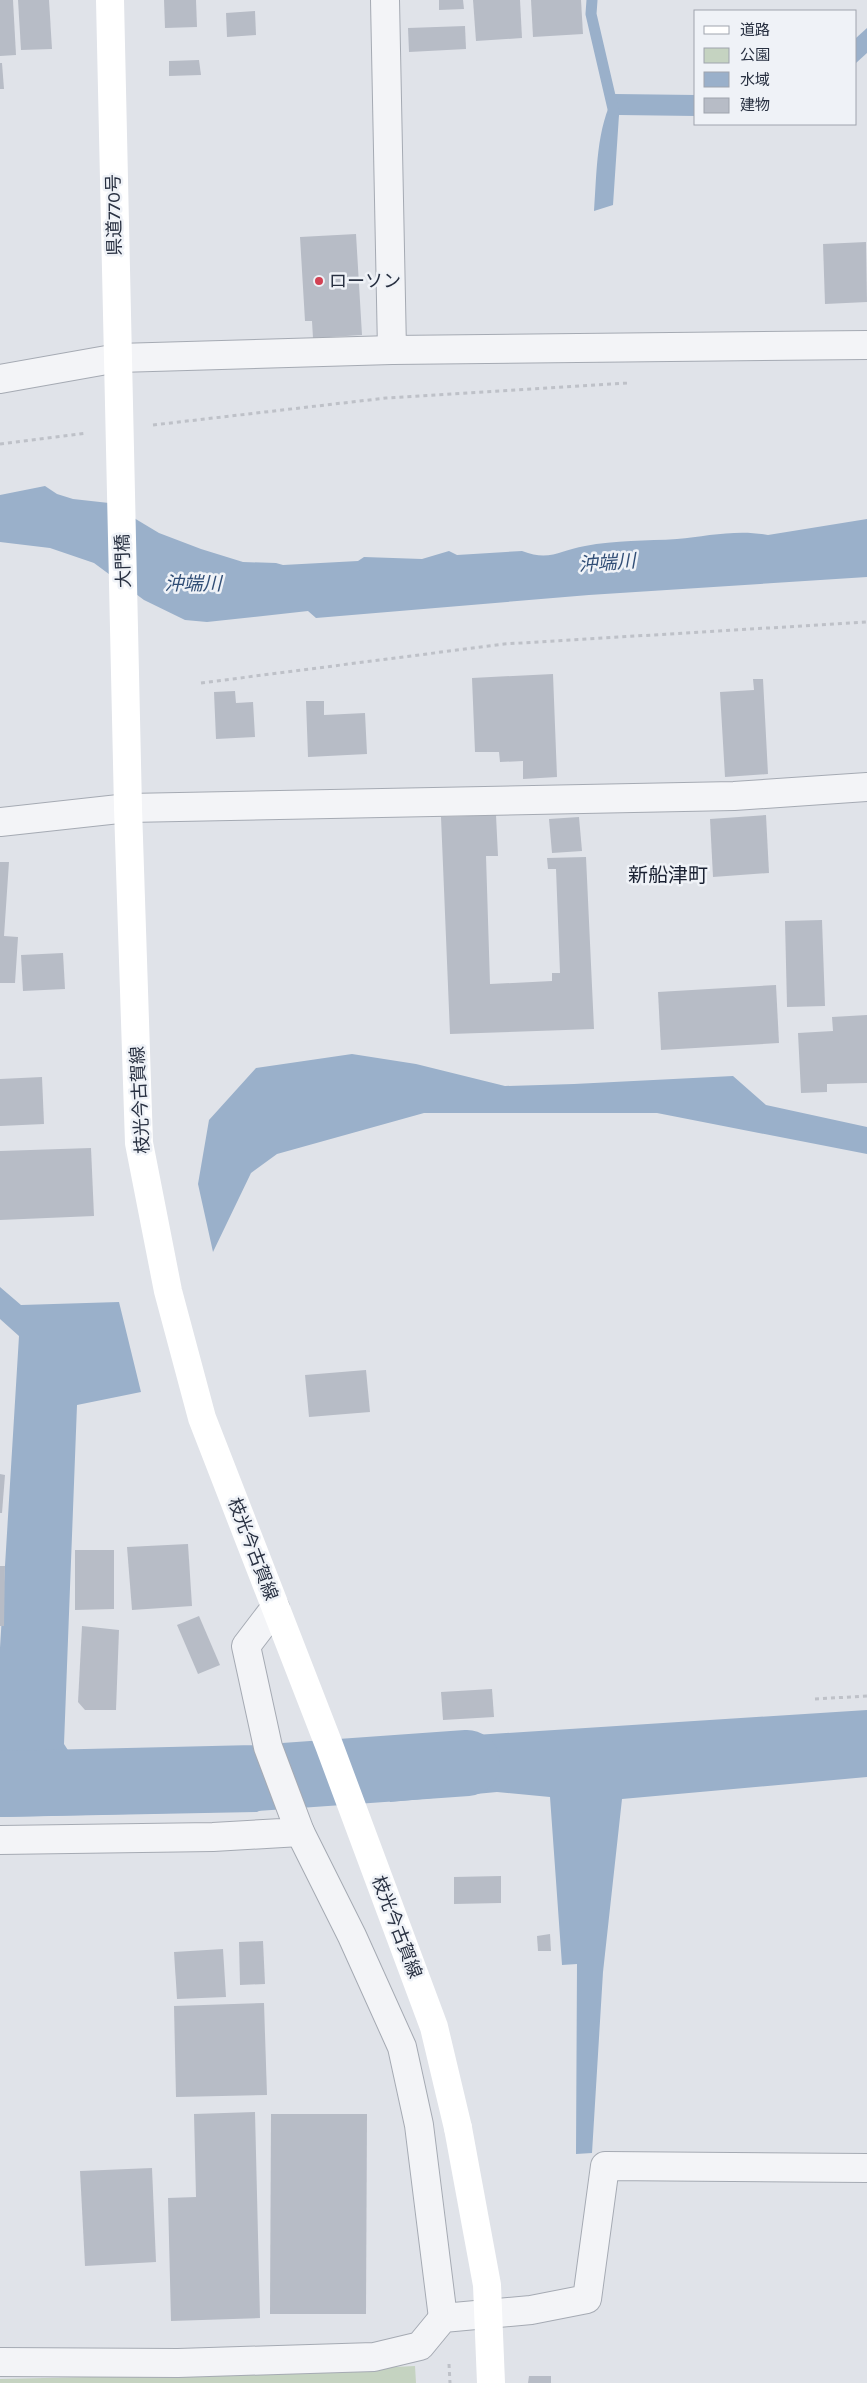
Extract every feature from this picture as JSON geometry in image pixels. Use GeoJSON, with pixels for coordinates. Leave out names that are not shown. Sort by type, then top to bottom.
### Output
{"type":"FeatureCollection","features":[{"type":"Feature","properties":{"kind":"main road","name":"県道770号"},"geometry":{"type":"LineString","coordinates":[[110,0],[119,429]]}},
{"type":"Feature","properties":{"kind":"main road","name":"大門橋"},"geometry":{"type":"LineString","coordinates":[[119,429],[126,693]]}},
{"type":"Feature","properties":{"kind":"main road","name":"枝光今古賀線"},"geometry":{"type":"LineString","coordinates":[[126,693],[128,808],[140,1143],[168,1291],[202,1418],[329,1745],[369,1857],[434,2027],[458,2128],[487,2285],[491,2383]]}},
{"type":"Feature","properties":{"kind":"street"},"geometry":{"type":"LineString","coordinates":[[384,0],[392,350]]}},
{"type":"Feature","properties":{"kind":"street"},"geometry":{"type":"LineString","coordinates":[[0,379],[118,358],[392,350],[867,345]]}},
{"type":"Feature","properties":{"kind":"street"},"geometry":{"type":"LineString","coordinates":[[0,822],[128,808],[734,796],[867,787]]}},
{"type":"Feature","properties":{"kind":"street"},"geometry":{"type":"LineString","coordinates":[[275,1608],[246,1646],[268,1747],[296,1822],[352,1936],[402,2047],[419,2125],[443,2318]]}},
{"type":"Feature","properties":{"kind":"street"},"geometry":{"type":"LineString","coordinates":[[0,1840],[213,1837],[296,1822]]}},
{"type":"Feature","properties":{"kind":"street"},"geometry":{"type":"LineString","coordinates":[[0,2362],[178,2363],[374,2357],[420,2346],[443,2318],[531,2310],[587,2299],[605,2166],[867,2168]]}},
{"type":"Feature","properties":{"kind":"path"},"geometry":{"type":"LineString","coordinates":[[151,425],[386,398],[635,383]]}},
{"type":"Feature","properties":{"kind":"path"},"geometry":{"type":"LineString","coordinates":[[0,444],[92,432]]}},
{"type":"Feature","properties":{"kind":"path"},"geometry":{"type":"LineString","coordinates":[[201,682],[504,644],[867,622]]}},
{"type":"Feature","properties":{"kind":"path"},"geometry":{"type":"LineString","coordinates":[[815,1699],[867,1696]]}},
{"type":"Feature","properties":{"kind":"green space"},"geometry":{"type":"Polygon","coordinates":[[[415,2366],[416,2383],[0,2383],[0,2379],[268,2373],[415,2366]]]}},
{"type":"Feature","properties":{"kind":"water"},"geometry":{"type":"Polygon","coordinates":[[[589,0],[594,0],[598,31],[592,31],[588,16],[589,0]]]}},
{"type":"Feature","properties":{"kind":"water"},"geometry":{"type":"Polygon","coordinates":[[[867,28],[867,53],[857,62],[857,37],[867,28]]]}},
{"type":"Feature","properties":{"kind":"water"},"geometry":{"type":"Polygon","coordinates":[[[615,94],[694,95],[694,116],[619,115],[613,205],[594,211],[601,136],[609,107],[615,94]]]}},
{"type":"Feature","properties":{"kind":"water","name":"沖端川"},"geometry":{"type":"Polygon","coordinates":[[[45,486],[57,494],[73,499],[109,503],[159,533],[201,549],[243,562],[283,565],[358,561],[364,557],[422,559],[449,551],[457,555],[522,551],[548,555],[596,544],[734,533],[768,535],[867,519],[867,577],[589,595],[316,618],[308,611],[207,622],[185,620],[144,600],[94,563],[50,548],[0,542],[0,495],[45,486]]]}},
{"type":"Feature","properties":{"kind":"water"},"geometry":{"type":"Polygon","coordinates":[[[352,1054],[416,1064],[505,1086],[733,1076],[766,1105],[867,1127],[867,1154],[657,1113],[424,1113],[277,1154],[251,1173],[213,1252],[198,1184],[209,1120],[256,1068],[352,1054]]]}},
{"type":"Feature","properties":{"kind":"water"},"geometry":{"type":"Polygon","coordinates":[[[0,1287],[21,1305],[119,1302],[141,1392],[77,1405],[64,1744],[73,1758],[249,1750],[267,1807],[257,1812],[0,1817],[0,1648],[19,1336],[0,1319],[0,1287]]]}},
{"type":"Feature","properties":{"kind":"water"},"geometry":{"type":"Polygon","coordinates":[[[867,1710],[867,1777],[622,1799],[603,1972],[592,2153],[576,2154],[577,1964],[562,1965],[550,1797],[497,1792],[390,1802],[366,1742],[867,1710]]]}},
{"type":"Feature","properties":{"kind":"building"},"geometry":{"type":"Polygon","coordinates":[[[0,0],[13,0],[16,55],[0,56],[0,0]]]}},
{"type":"Feature","properties":{"kind":"building"},"geometry":{"type":"Polygon","coordinates":[[[18,0],[49,0],[52,49],[21,50],[18,0]]]}},
{"type":"Feature","properties":{"kind":"building"},"geometry":{"type":"Polygon","coordinates":[[[164,0],[196,0],[197,27],[165,28],[164,0]]]}},
{"type":"Feature","properties":{"kind":"building"},"geometry":{"type":"Polygon","coordinates":[[[439,0],[463,0],[464,9],[439,10],[439,0]]]}},
{"type":"Feature","properties":{"kind":"building"},"geometry":{"type":"Polygon","coordinates":[[[473,0],[520,0],[522,38],[476,41],[473,0]]]}},
{"type":"Feature","properties":{"kind":"building"},"geometry":{"type":"Polygon","coordinates":[[[531,0],[581,0],[583,34],[533,37],[531,0]]]}},
{"type":"Feature","properties":{"kind":"building"},"geometry":{"type":"Polygon","coordinates":[[[255,11],[256,35],[227,37],[226,13],[255,11]]]}},
{"type":"Feature","properties":{"kind":"building"},"geometry":{"type":"Polygon","coordinates":[[[465,26],[466,49],[409,52],[408,28],[465,26]]]}},
{"type":"Feature","properties":{"kind":"building"},"geometry":{"type":"Polygon","coordinates":[[[199,60],[201,75],[169,76],[169,61],[199,60]]]}},
{"type":"Feature","properties":{"kind":"building"},"geometry":{"type":"Polygon","coordinates":[[[0,63],[2,63],[4,89],[0,89],[0,63]]]}},
{"type":"Feature","properties":{"kind":"building"},"geometry":{"type":"Polygon","coordinates":[[[356,234],[362,335],[313,338],[312,321],[305,321],[300,237],[356,234]]]}},
{"type":"Feature","properties":{"kind":"building"},"geometry":{"type":"Polygon","coordinates":[[[866,242],[867,302],[825,304],[823,244],[866,242]]]}},
{"type":"Feature","properties":{"kind":"building"},"geometry":{"type":"Polygon","coordinates":[[[553,674],[557,777],[523,779],[523,761],[500,762],[499,752],[475,752],[472,678],[553,674]]]}},
{"type":"Feature","properties":{"kind":"building"},"geometry":{"type":"Polygon","coordinates":[[[753,679],[763,679],[768,774],[725,777],[720,692],[754,690],[753,679]]]}},
{"type":"Feature","properties":{"kind":"building"},"geometry":{"type":"Polygon","coordinates":[[[235,691],[236,703],[253,702],[255,737],[216,739],[214,692],[235,691]]]}},
{"type":"Feature","properties":{"kind":"building"},"geometry":{"type":"Polygon","coordinates":[[[306,701],[324,701],[324,715],[365,713],[367,754],[308,757],[306,701]]]}},
{"type":"Feature","properties":{"kind":"building"},"geometry":{"type":"Polygon","coordinates":[[[496,815],[498,856],[486,856],[490,984],[552,981],[552,973],[560,973],[556,869],[548,869],[547,858],[586,857],[594,1029],[450,1034],[441,817],[496,815]]]}},
{"type":"Feature","properties":{"kind":"building"},"geometry":{"type":"Polygon","coordinates":[[[766,815],[769,873],[713,877],[710,819],[766,815]]]}},
{"type":"Feature","properties":{"kind":"building"},"geometry":{"type":"Polygon","coordinates":[[[579,817],[582,851],[552,853],[549,819],[579,817]]]}},
{"type":"Feature","properties":{"kind":"building"},"geometry":{"type":"Polygon","coordinates":[[[0,862],[9,862],[4,936],[18,937],[15,983],[0,983],[0,862]]]}},
{"type":"Feature","properties":{"kind":"building"},"geometry":{"type":"Polygon","coordinates":[[[822,920],[825,1006],[787,1007],[785,921],[822,920]]]}},
{"type":"Feature","properties":{"kind":"building"},"geometry":{"type":"Polygon","coordinates":[[[63,953],[65,989],[23,991],[21,955],[63,953]]]}},
{"type":"Feature","properties":{"kind":"building"},"geometry":{"type":"Polygon","coordinates":[[[776,985],[779,1043],[661,1050],[658,992],[776,985]]]}},
{"type":"Feature","properties":{"kind":"building"},"geometry":{"type":"Polygon","coordinates":[[[867,1015],[867,1083],[827,1084],[827,1092],[801,1093],[798,1033],[833,1031],[832,1017],[867,1015]]]}},
{"type":"Feature","properties":{"kind":"building"},"geometry":{"type":"Polygon","coordinates":[[[42,1077],[44,1124],[0,1126],[0,1079],[42,1077]]]}},
{"type":"Feature","properties":{"kind":"building"},"geometry":{"type":"Polygon","coordinates":[[[91,1148],[94,1216],[0,1220],[0,1151],[91,1148]]]}},
{"type":"Feature","properties":{"kind":"building"},"geometry":{"type":"Polygon","coordinates":[[[366,1370],[370,1412],[309,1417],[305,1375],[366,1370]]]}},
{"type":"Feature","properties":{"kind":"building"},"geometry":{"type":"Polygon","coordinates":[[[0,1474],[5,1475],[2,1513],[0,1513],[0,1474]]]}},
{"type":"Feature","properties":{"kind":"building"},"geometry":{"type":"Polygon","coordinates":[[[188,1544],[192,1606],[132,1610],[127,1547],[188,1544]]]}},
{"type":"Feature","properties":{"kind":"building"},"geometry":{"type":"Polygon","coordinates":[[[75,1550],[114,1550],[114,1609],[75,1610],[75,1550]]]}},
{"type":"Feature","properties":{"kind":"building"},"geometry":{"type":"Polygon","coordinates":[[[0,1566],[5,1566],[4,1626],[0,1626],[0,1566]]]}},
{"type":"Feature","properties":{"kind":"building"},"geometry":{"type":"Polygon","coordinates":[[[199,1616],[220,1665],[198,1674],[177,1625],[199,1616]]]}},
{"type":"Feature","properties":{"kind":"building"},"geometry":{"type":"Polygon","coordinates":[[[82,1626],[119,1630],[116,1710],[85,1710],[78,1702],[82,1626]]]}},
{"type":"Feature","properties":{"kind":"building"},"geometry":{"type":"Polygon","coordinates":[[[492,1689],[494,1717],[443,1720],[441,1692],[492,1689]]]}},
{"type":"Feature","properties":{"kind":"building"},"geometry":{"type":"Polygon","coordinates":[[[501,1876],[501,1903],[454,1904],[454,1877],[501,1876]]]}},
{"type":"Feature","properties":{"kind":"building"},"geometry":{"type":"Polygon","coordinates":[[[550,1934],[551,1951],[538,1951],[537,1936],[550,1934]]]}},
{"type":"Feature","properties":{"kind":"building"},"geometry":{"type":"Polygon","coordinates":[[[263,1941],[265,1984],[240,1985],[239,1942],[263,1941]]]}},
{"type":"Feature","properties":{"kind":"building"},"geometry":{"type":"Polygon","coordinates":[[[223,1949],[226,1997],[177,1999],[174,1952],[223,1949]]]}},
{"type":"Feature","properties":{"kind":"building"},"geometry":{"type":"Polygon","coordinates":[[[264,2003],[267,2095],[176,2097],[174,2006],[264,2003]]]}},
{"type":"Feature","properties":{"kind":"building"},"geometry":{"type":"Polygon","coordinates":[[[255,2112],[260,2318],[171,2321],[168,2198],[196,2197],[194,2114],[255,2112]]]}},
{"type":"Feature","properties":{"kind":"building"},"geometry":{"type":"Polygon","coordinates":[[[271,2114],[367,2114],[366,2314],[270,2314],[271,2114]]]}},
{"type":"Feature","properties":{"kind":"building"},"geometry":{"type":"Polygon","coordinates":[[[152,2168],[156,2262],[85,2266],[80,2171],[152,2168]]]}},
{"type":"Feature","properties":{"kind":"building"},"geometry":{"type":"Polygon","coordinates":[[[529,2376],[551,2376],[551,2383],[528,2383],[529,2376]]]}},
{"type":"Feature","properties":{"kind":"waterway"},"geometry":{"type":"LineString","coordinates":[[592,0],[591,14],[614,113]]}},
{"type":"Feature","properties":{"kind":"waterway"},"geometry":{"type":"LineString","coordinates":[[0,1784],[255,1778],[467,1763]]}},
{"type":"Feature","properties":{"kind":"place","name":"ローソン"},"geometry":{"type":"Point","coordinates":[319,281]}},
{"type":"Feature","properties":{"kind":"district","name":"新船津町"},"geometry":{"type":"Point","coordinates":[668,875]}}]}
